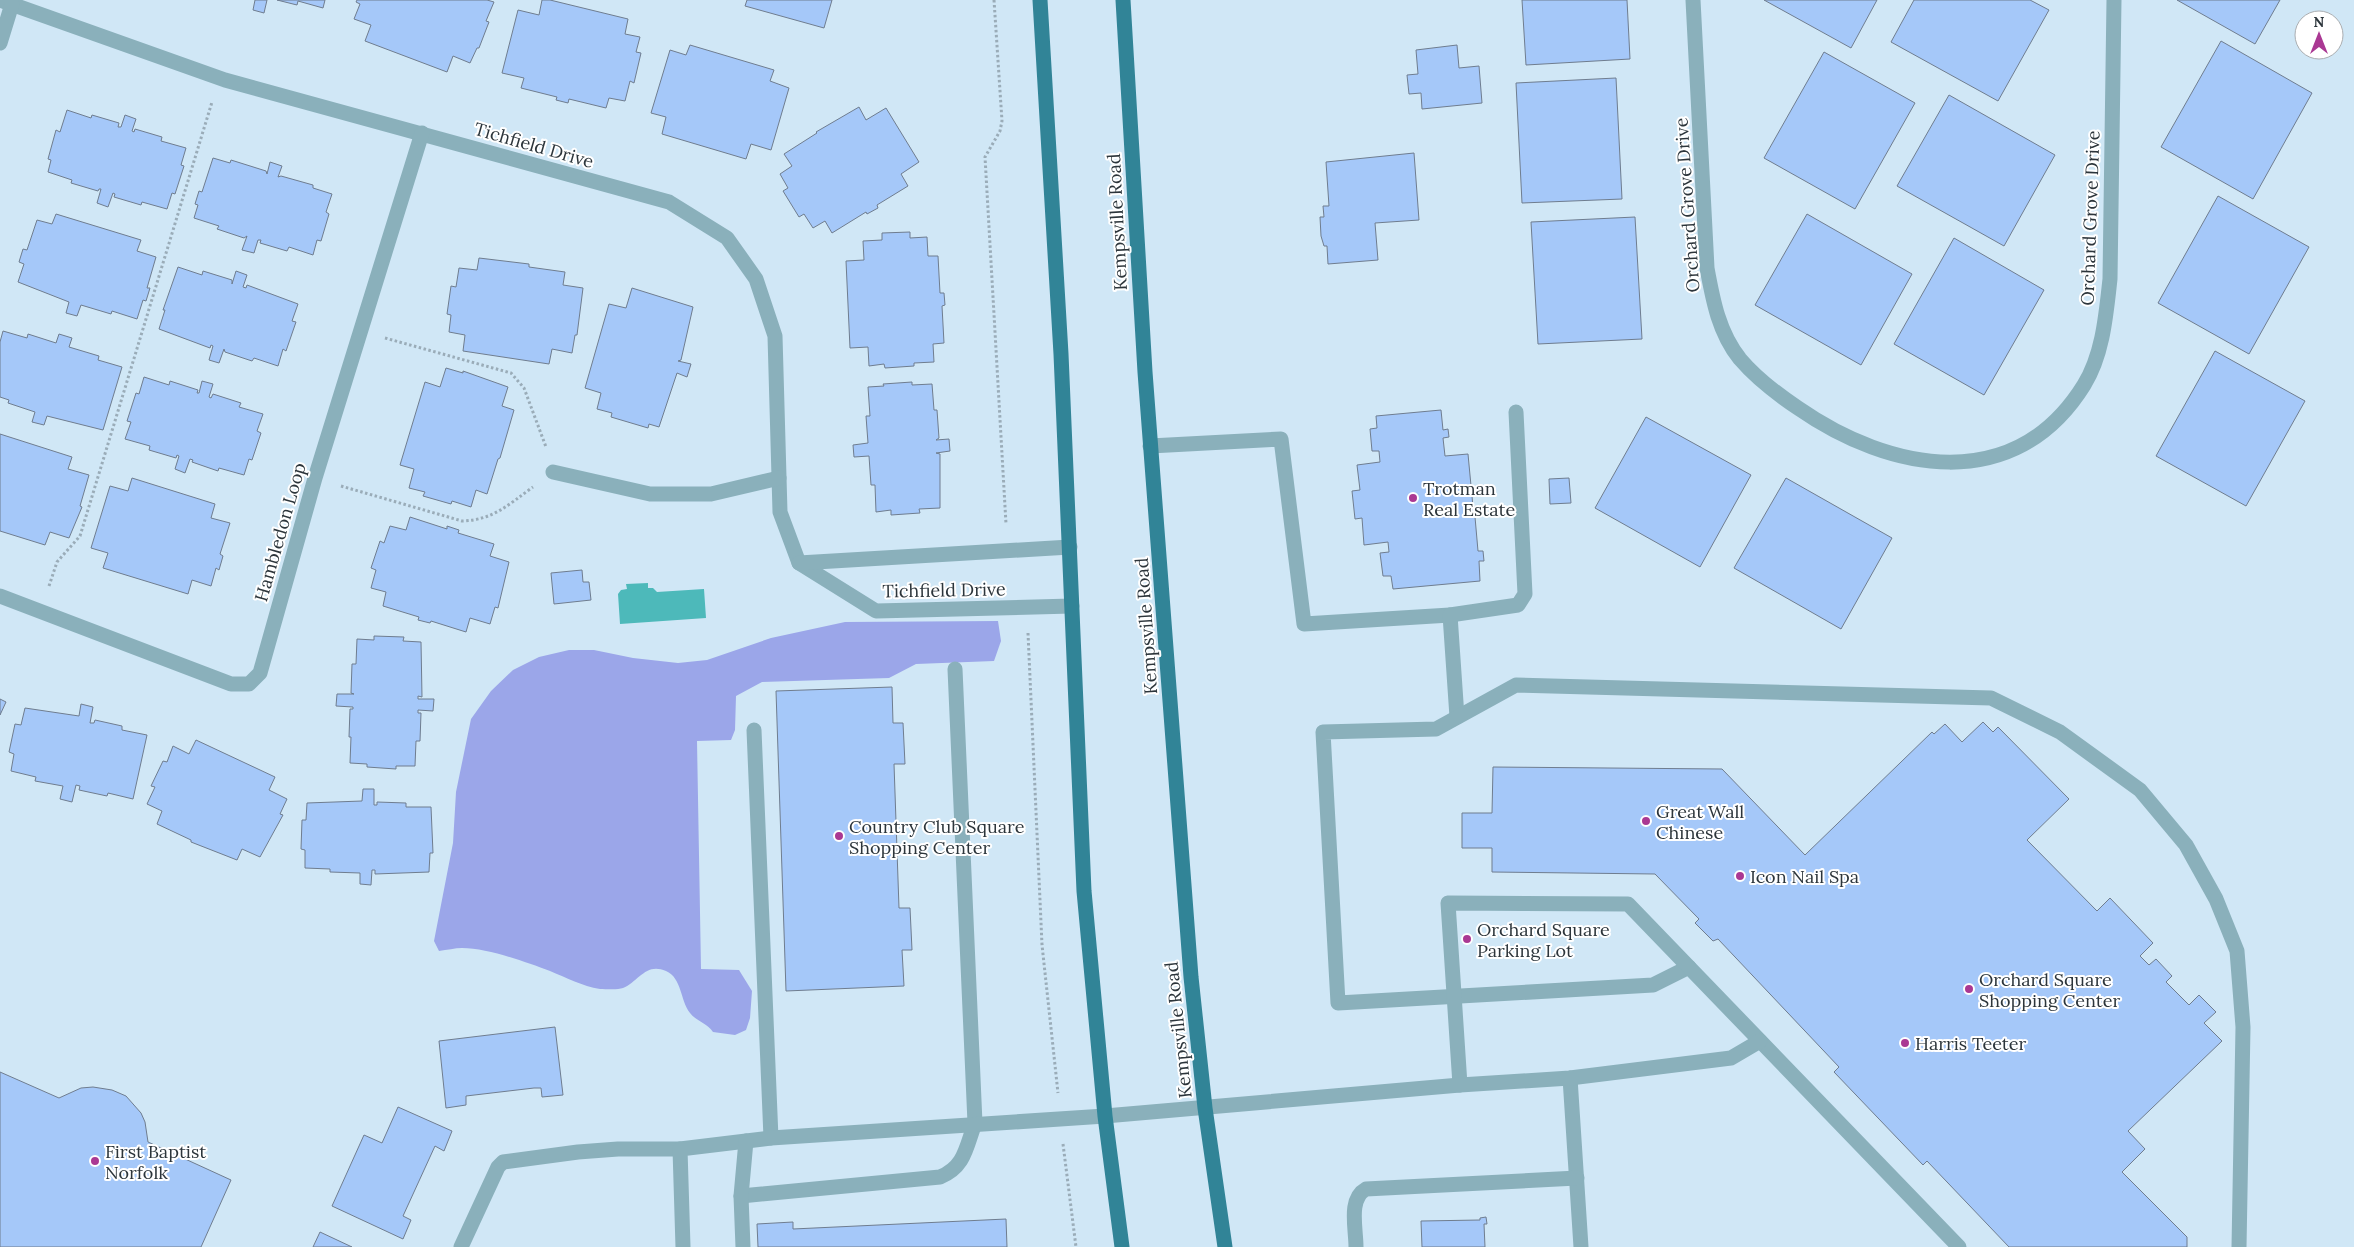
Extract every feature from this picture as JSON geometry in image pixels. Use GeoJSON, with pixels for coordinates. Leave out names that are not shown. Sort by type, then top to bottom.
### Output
{"type":"FeatureCollection","features":[{"type":"Feature","properties":{"kind":"main road"},"geometry":{"type":"LineString","coordinates":[[1040,0],[1070,547],[1084,891],[1105,1116],[1122,1247]]}},
{"type":"Feature","properties":{"kind":"main road","name":"Kempsville Road"},"geometry":{"type":"LineString","coordinates":[[1123,0],[1150,446],[1191,977],[1205,1108],[1226,1247]]}},
{"type":"Feature","properties":{"kind":"street","name":"Orchard Grove Drive"},"geometry":{"type":"LineString","coordinates":[[1693,0],[1707,268],[1714,310],[1722,329],[1740,358],[1769,388],[1819,423],[1862,444],[1905,459],[1949,463],[1993,457],[2033,438],[2055,421],[2084,386],[2094,364],[2105,323],[2110,279],[2114,0]]}},
{"type":"Feature","properties":{"kind":"street","name":"Tichfield Drive"},"geometry":{"type":"LineString","coordinates":[[6,2],[219,77],[669,202],[727,238],[756,279],[775,336],[780,512],[799,563],[876,611],[1072,606]]}},
{"type":"Feature","properties":{"kind":"street"},"geometry":{"type":"LineString","coordinates":[[0,43],[6,2]]}},
{"type":"Feature","properties":{"kind":"street","name":"Hambledon Loop"},"geometry":{"type":"LineString","coordinates":[[0,596],[231,684],[249,684],[260,673],[315,478],[422,133]]}},
{"type":"Feature","properties":{"kind":"street"},"geometry":{"type":"LineString","coordinates":[[1150,446],[1280,439],[1304,624],[1450,615],[1518,605],[1525,594],[1516,412]]}},
{"type":"Feature","properties":{"kind":"street"},"geometry":{"type":"LineString","coordinates":[[553,472],[650,494],[711,494],[779,478]]}},
{"type":"Feature","properties":{"kind":"street","name":"Tichfield Drive"},"geometry":{"type":"LineString","coordinates":[[799,563],[1070,547]]}},
{"type":"Feature","properties":{"kind":"street"},"geometry":{"type":"LineString","coordinates":[[1450,615],[1457,717]]}},
{"type":"Feature","properties":{"kind":"street"},"geometry":{"type":"LineString","coordinates":[[741,1196],[940,1176],[952,1172],[958,1166],[975,1123],[955,668]]}},
{"type":"Feature","properties":{"kind":"street"},"geometry":{"type":"LineString","coordinates":[[1689,966],[1653,985],[1338,1003],[1323,732],[1436,730],[1516,685],[1991,698],[2060,732],[2140,790],[2186,845],[2216,899],[2237,951],[2243,1028],[2239,1247]]}},
{"type":"Feature","properties":{"kind":"street"},"geometry":{"type":"LineString","coordinates":[[754,730],[771,1138]]}},
{"type":"Feature","properties":{"kind":"street"},"geometry":{"type":"LineString","coordinates":[[1460,1085],[1448,903],[1628,904],[1958,1247]]}},
{"type":"Feature","properties":{"kind":"street"},"geometry":{"type":"LineString","coordinates":[[461,1247],[498,1168],[503,1162],[594,1150],[680,1149],[771,1138],[975,1123],[1105,1116],[1460,1085],[1570,1078],[1731,1058],[1760,1041]]}},
{"type":"Feature","properties":{"kind":"street"},"geometry":{"type":"LineString","coordinates":[[1570,1078],[1581,1247]]}},
{"type":"Feature","properties":{"kind":"street"},"geometry":{"type":"LineString","coordinates":[[743,1247],[741,1196],[746,1141]]}},
{"type":"Feature","properties":{"kind":"street"},"geometry":{"type":"LineString","coordinates":[[680,1149],[683,1247]]}},
{"type":"Feature","properties":{"kind":"street"},"geometry":{"type":"LineString","coordinates":[[1356,1247],[1355,1201],[1359,1193],[1366,1189],[1577,1178]]}},
{"type":"Feature","properties":{"kind":"path"},"geometry":{"type":"LineString","coordinates":[[994,0],[1002,121],[1000,131],[985,157],[1004,514],[1011,550]]}},
{"type":"Feature","properties":{"kind":"path"},"geometry":{"type":"LineString","coordinates":[[41,611],[57,562],[80,536],[219,77]]}},
{"type":"Feature","properties":{"kind":"path"},"geometry":{"type":"LineString","coordinates":[[315,478],[462,521],[480,520],[498,512],[553,472],[544,438],[524,388],[511,374],[360,331]]}},
{"type":"Feature","properties":{"kind":"path"},"geometry":{"type":"LineString","coordinates":[[1023,608],[1028,632],[1042,945],[1053,1055],[1062,1119],[1064,1157],[1076,1247]]}},
{"type":"Feature","properties":{"kind":"shaded area"},"geometry":{"type":"Polygon","coordinates":[[[648,583],[648,588],[653,588],[657,592],[704,589],[706,618],[620,624],[618,594],[621,590],[627,589],[626,584],[648,583]]]}},
{"type":"Feature","properties":{"kind":"shaded area"},"geometry":{"type":"Polygon","coordinates":[[[998,621],[1001,641],[994,661],[916,664],[889,678],[762,682],[736,696],[735,730],[731,740],[697,741],[701,969],[739,970],[752,991],[750,1018],[746,1030],[735,1035],[713,1032],[690,1013],[678,984],[671,974],[659,969],[648,971],[623,988],[600,989],[581,984],[540,967],[483,950],[462,948],[439,951],[434,941],[453,843],[456,792],[471,719],[491,691],[513,670],[539,657],[569,650],[594,650],[633,658],[678,663],[707,660],[771,638],[845,622],[998,621]]]}},
{"type":"Feature","properties":{"kind":"building"},"geometry":{"type":"Polygon","coordinates":[[[255,0],[267,0],[264,13],[253,10],[255,0]]]}},
{"type":"Feature","properties":{"kind":"building"},"geometry":{"type":"Polygon","coordinates":[[[277,0],[325,0],[323,8],[298,1],[297,5],[277,0]]]}},
{"type":"Feature","properties":{"kind":"building"},"geometry":{"type":"Polygon","coordinates":[[[357,0],[487,0],[494,2],[486,21],[489,22],[479,48],[477,48],[470,63],[453,56],[447,72],[365,41],[371,25],[354,19],[360,4],[356,2],[357,0]]]}},
{"type":"Feature","properties":{"kind":"building"},"geometry":{"type":"Polygon","coordinates":[[[542,0],[550,0],[628,19],[625,34],[640,37],[636,52],[641,53],[634,83],[630,81],[625,101],[609,98],[606,108],[569,99],[568,103],[556,100],[557,97],[521,88],[524,78],[502,73],[518,10],[539,15],[542,0]]]}},
{"type":"Feature","properties":{"kind":"building"},"geometry":{"type":"Polygon","coordinates":[[[747,0],[832,0],[824,28],[745,6],[747,0]]]}},
{"type":"Feature","properties":{"kind":"building"},"geometry":{"type":"Polygon","coordinates":[[[1522,0],[1627,0],[1630,59],[1526,65],[1522,0]]]}},
{"type":"Feature","properties":{"kind":"building"},"geometry":{"type":"Polygon","coordinates":[[[1764,0],[1877,0],[1851,48],[1764,0]]]}},
{"type":"Feature","properties":{"kind":"building"},"geometry":{"type":"Polygon","coordinates":[[[1914,0],[2030,0],[2049,10],[1998,101],[1891,42],[1914,0]]]}},
{"type":"Feature","properties":{"kind":"building"},"geometry":{"type":"Polygon","coordinates":[[[2177,0],[2280,0],[2255,44],[2177,0]]]}},
{"type":"Feature","properties":{"kind":"building"},"geometry":{"type":"Polygon","coordinates":[[[2221,41],[2312,93],[2253,199],[2161,147],[2221,41]]]}},
{"type":"Feature","properties":{"kind":"building"},"geometry":{"type":"Polygon","coordinates":[[[690,45],[774,70],[770,81],[789,88],[771,150],[751,144],[746,159],[662,134],[666,117],[651,113],[670,50],[686,55],[690,45]]]}},
{"type":"Feature","properties":{"kind":"building"},"geometry":{"type":"Polygon","coordinates":[[[1457,45],[1459,68],[1479,66],[1482,103],[1422,109],[1421,93],[1409,94],[1407,75],[1418,74],[1416,50],[1457,45]]]}},
{"type":"Feature","properties":{"kind":"building"},"geometry":{"type":"Polygon","coordinates":[[[1824,52],[1915,103],[1855,209],[1764,158],[1824,52]]]}},
{"type":"Feature","properties":{"kind":"building"},"geometry":{"type":"Polygon","coordinates":[[[1616,78],[1622,199],[1522,203],[1516,83],[1616,78]]]}},
{"type":"Feature","properties":{"kind":"building"},"geometry":{"type":"Polygon","coordinates":[[[1949,95],[2055,155],[2004,246],[1897,186],[1949,95]]]}},
{"type":"Feature","properties":{"kind":"building"},"geometry":{"type":"Polygon","coordinates":[[[859,107],[866,120],[886,108],[919,162],[901,174],[908,186],[877,205],[878,208],[867,214],[866,212],[832,233],[825,221],[813,228],[804,214],[799,217],[783,191],[788,188],[780,174],[792,166],[784,154],[816,132],[859,107]]]}},
{"type":"Feature","properties":{"kind":"building"},"geometry":{"type":"Polygon","coordinates":[[[67,110],[91,118],[92,115],[119,123],[118,127],[121,127],[125,115],[136,119],[132,131],[134,132],[135,129],[162,137],[161,141],[186,148],[181,165],[184,166],[175,194],[172,193],[167,209],[142,202],[141,205],[114,197],[115,194],[113,193],[108,207],[97,203],[101,189],[98,191],[71,183],[72,180],[48,172],[51,160],[48,159],[56,130],[60,132],[67,110]]]}},
{"type":"Feature","properties":{"kind":"building"},"geometry":{"type":"Polygon","coordinates":[[[1414,153],[1419,220],[1375,223],[1378,260],[1328,264],[1327,246],[1324,246],[1321,236],[1320,217],[1324,217],[1323,206],[1329,206],[1326,162],[1414,153]]]}},
{"type":"Feature","properties":{"kind":"building"},"geometry":{"type":"Polygon","coordinates":[[[213,158],[230,163],[231,160],[266,171],[267,174],[270,162],[282,166],[278,177],[281,176],[313,185],[313,188],[332,194],[326,212],[329,214],[321,241],[317,240],[313,255],[289,247],[287,251],[260,243],[261,240],[258,240],[254,253],[242,250],[247,236],[244,238],[217,229],[219,226],[194,218],[198,205],[195,204],[199,191],[202,192],[213,158]]]}},
{"type":"Feature","properties":{"kind":"building"},"geometry":{"type":"Polygon","coordinates":[[[2218,196],[2309,247],[2249,354],[2158,303],[2218,196]]]}},
{"type":"Feature","properties":{"kind":"building"},"geometry":{"type":"Polygon","coordinates":[[[56,214],[141,240],[137,251],[156,257],[147,288],[150,288],[146,301],[143,300],[137,319],[112,311],[111,314],[81,305],[77,316],[66,313],[69,302],[18,282],[24,264],[19,262],[23,249],[27,250],[37,220],[52,224],[56,214]]]}},
{"type":"Feature","properties":{"kind":"building"},"geometry":{"type":"Polygon","coordinates":[[[1807,214],[1912,274],[1861,365],[1755,305],[1807,214]]]}},
{"type":"Feature","properties":{"kind":"building"},"geometry":{"type":"Polygon","coordinates":[[[1635,217],[1642,339],[1538,344],[1531,222],[1635,217]]]}},
{"type":"Feature","properties":{"kind":"building"},"geometry":{"type":"Polygon","coordinates":[[[910,232],[910,238],[927,237],[928,256],[938,256],[940,293],[944,293],[945,305],[942,306],[944,343],[933,344],[934,362],[914,363],[914,366],[885,368],[884,364],[869,366],[868,347],[850,348],[846,261],[864,260],[863,241],[882,240],[882,233],[910,232]]]}},
{"type":"Feature","properties":{"kind":"building"},"geometry":{"type":"Polygon","coordinates":[[[1954,238],[2044,290],[1984,395],[1894,344],[1954,238]]]}},
{"type":"Feature","properties":{"kind":"building"},"geometry":{"type":"Polygon","coordinates":[[[479,258],[529,264],[529,267],[565,272],[563,285],[583,288],[577,335],[575,335],[572,353],[552,349],[549,364],[463,351],[465,335],[449,332],[451,315],[447,314],[451,286],[456,287],[459,268],[477,270],[479,258]]]}},
{"type":"Feature","properties":{"kind":"building"},"geometry":{"type":"Polygon","coordinates":[[[178,267],[202,275],[203,271],[232,280],[232,284],[236,271],[247,275],[243,287],[246,288],[247,285],[298,304],[292,321],[296,322],[286,351],[283,349],[278,366],[254,358],[252,361],[225,352],[224,349],[219,363],[209,360],[213,346],[211,345],[210,348],[159,329],[165,310],[163,310],[178,267]]]}},
{"type":"Feature","properties":{"kind":"building"},"geometry":{"type":"Polygon","coordinates":[[[632,288],[693,307],[681,360],[678,361],[691,364],[687,377],[677,373],[659,427],[649,424],[648,428],[611,417],[612,413],[597,409],[601,393],[585,388],[609,304],[626,308],[632,288]]]}},
{"type":"Feature","properties":{"kind":"building"},"geometry":{"type":"Polygon","coordinates":[[[3,331],[27,338],[28,334],[56,343],[59,334],[72,338],[69,347],[99,356],[98,360],[122,367],[103,430],[47,416],[44,425],[32,422],[35,412],[8,403],[9,400],[0,397],[0,342],[3,331]]]}},
{"type":"Feature","properties":{"kind":"building"},"geometry":{"type":"Polygon","coordinates":[[[2215,351],[2305,401],[2246,506],[2156,456],[2215,351]]]}},
{"type":"Feature","properties":{"kind":"building"},"geometry":{"type":"Polygon","coordinates":[[[446,368],[463,373],[463,371],[508,387],[502,406],[514,410],[487,494],[476,490],[471,507],[452,501],[451,504],[423,496],[425,492],[409,488],[414,469],[400,465],[425,382],[440,387],[446,368]]]}},
{"type":"Feature","properties":{"kind":"building"},"geometry":{"type":"Polygon","coordinates":[[[144,377],[169,385],[170,381],[198,390],[197,393],[199,393],[202,381],[213,384],[209,397],[211,398],[213,394],[241,403],[239,407],[263,414],[257,431],[261,433],[252,460],[249,459],[244,475],[219,468],[218,471],[192,462],[193,460],[190,459],[185,473],[175,469],[179,456],[177,455],[176,458],[149,450],[150,446],[125,439],[131,422],[127,421],[136,393],[139,394],[144,377]]]}},
{"type":"Feature","properties":{"kind":"building"},"geometry":{"type":"Polygon","coordinates":[[[912,382],[912,385],[932,384],[934,410],[937,410],[939,438],[936,440],[949,439],[950,451],[936,453],[940,454],[940,508],[919,509],[920,513],[891,515],[891,510],[876,512],[875,485],[871,485],[869,456],[854,457],[853,445],[868,443],[866,416],[870,416],[868,387],[912,382]]]}},
{"type":"Feature","properties":{"kind":"building","name":"Trotman Real Estate"},"geometry":{"type":"Polygon","coordinates":[[[1441,410],[1443,430],[1448,429],[1449,437],[1443,438],[1445,456],[1468,454],[1473,507],[1480,506],[1480,516],[1475,517],[1478,551],[1483,551],[1484,561],[1479,561],[1480,581],[1393,589],[1391,576],[1383,576],[1380,553],[1389,552],[1388,542],[1364,545],[1362,518],[1355,519],[1352,491],[1360,490],[1357,465],[1380,462],[1379,451],[1372,451],[1370,429],[1377,428],[1376,416],[1441,410]]]}},
{"type":"Feature","properties":{"kind":"building"},"geometry":{"type":"Polygon","coordinates":[[[1646,417],[1751,475],[1700,567],[1595,508],[1646,417]]]}},
{"type":"Feature","properties":{"kind":"building"},"geometry":{"type":"Polygon","coordinates":[[[0,434],[72,457],[68,469],[89,475],[80,506],[82,507],[69,538],[50,532],[45,545],[0,531],[0,434]]]}},
{"type":"Feature","properties":{"kind":"building"},"geometry":{"type":"Polygon","coordinates":[[[132,478],[215,504],[211,518],[230,523],[220,554],[223,556],[219,570],[216,568],[211,586],[192,580],[188,594],[103,568],[108,553],[91,548],[110,486],[128,491],[132,478]]]}},
{"type":"Feature","properties":{"kind":"building"},"geometry":{"type":"Polygon","coordinates":[[[1569,478],[1571,503],[1550,504],[1549,479],[1569,478]]]}},
{"type":"Feature","properties":{"kind":"building"},"geometry":{"type":"Polygon","coordinates":[[[1786,478],[1892,538],[1841,629],[1734,568],[1786,478]]]}},
{"type":"Feature","properties":{"kind":"building"},"geometry":{"type":"Polygon","coordinates":[[[410,517],[447,529],[447,526],[459,530],[458,533],[494,544],[490,556],[509,562],[498,608],[495,607],[490,624],[470,618],[466,632],[431,621],[430,623],[418,620],[419,617],[383,606],[386,592],[371,588],[376,570],[371,568],[380,541],[384,543],[390,526],[406,530],[410,517]]]}},
{"type":"Feature","properties":{"kind":"building"},"geometry":{"type":"Polygon","coordinates":[[[582,570],[583,582],[589,582],[591,600],[554,604],[551,573],[582,570]]]}},
{"type":"Feature","properties":{"kind":"building"},"geometry":{"type":"Polygon","coordinates":[[[374,636],[404,637],[403,641],[421,642],[422,697],[418,696],[418,699],[434,699],[433,711],[418,710],[418,713],[421,713],[420,741],[416,741],[415,766],[396,766],[396,769],[367,767],[367,764],[350,763],[350,709],[353,709],[353,707],[336,706],[337,694],[354,694],[351,693],[352,664],[356,664],[357,639],[374,640],[374,636]]]}},
{"type":"Feature","properties":{"kind":"building","name":"Country Club Square Shopping Center"},"geometry":{"type":"Polygon","coordinates":[[[892,687],[893,723],[903,723],[905,764],[894,764],[899,908],[910,908],[912,950],[902,950],[904,986],[786,991],[776,691],[892,687]]]}},
{"type":"Feature","properties":{"kind":"building"},"geometry":{"type":"Polygon","coordinates":[[[0,699],[6,702],[0,715],[0,699]]]}},
{"type":"Feature","properties":{"kind":"building"},"geometry":{"type":"Polygon","coordinates":[[[81,704],[93,707],[90,723],[94,723],[95,720],[122,726],[122,730],[147,735],[133,799],[108,793],[107,796],[79,790],[80,786],[76,785],[72,802],[60,799],[63,786],[35,781],[36,777],[11,771],[14,754],[9,752],[15,724],[21,725],[25,708],[79,716],[81,704]]]}},
{"type":"Feature","properties":{"kind":"building","name":"Orchard Square Shopping Center"},"geometry":{"type":"Polygon","coordinates":[[[1983,722],[1993,732],[1998,727],[2069,799],[2027,840],[2097,911],[2110,898],[2153,943],[2140,956],[2149,965],[2156,959],[2172,976],[2166,982],[2189,1005],[2199,995],[2216,1012],[2204,1023],[2222,1041],[2128,1131],[2145,1149],[2122,1172],[2187,1237],[2187,1247],[2009,1247],[1927,1161],[1923,1165],[1834,1072],[1839,1067],[1718,939],[1713,941],[1695,923],[1699,919],[1655,874],[1492,872],[1492,848],[1462,848],[1462,813],[1492,813],[1493,767],[1722,769],[1805,855],[1932,732],[1934,734],[1945,724],[1962,742],[1983,722]]]}},
{"type":"Feature","properties":{"kind":"building"},"geometry":{"type":"Polygon","coordinates":[[[196,740],[275,777],[269,790],[287,799],[280,814],[283,815],[260,857],[242,849],[237,860],[191,842],[191,840],[157,824],[162,811],[147,804],[155,787],[151,786],[163,761],[167,762],[173,746],[189,754],[196,740]]]}},
{"type":"Feature","properties":{"kind":"building"},"geometry":{"type":"Polygon","coordinates":[[[363,789],[374,789],[374,805],[377,805],[377,802],[406,803],[406,807],[431,807],[433,853],[430,853],[429,872],[375,874],[375,870],[372,870],[371,885],[360,884],[360,873],[330,872],[330,869],[305,868],[305,850],[301,849],[302,820],[306,820],[307,803],[362,801],[363,789]]]}},
{"type":"Feature","properties":{"kind":"building"},"geometry":{"type":"Polygon","coordinates":[[[555,1027],[563,1095],[542,1097],[541,1088],[534,1088],[466,1096],[466,1105],[446,1108],[439,1041],[555,1027]]]}},
{"type":"Feature","properties":{"kind":"building","name":"First Baptist Norfolk"},"geometry":{"type":"Polygon","coordinates":[[[0,1072],[59,1098],[81,1088],[93,1087],[112,1090],[126,1096],[141,1113],[145,1122],[148,1142],[231,1180],[201,1247],[0,1247],[0,1072]]]}},
{"type":"Feature","properties":{"kind":"building"},"geometry":{"type":"Polygon","coordinates":[[[398,1107],[452,1131],[444,1151],[435,1146],[403,1216],[411,1220],[403,1239],[332,1206],[364,1135],[382,1143],[398,1107]]]}},
{"type":"Feature","properties":{"kind":"building"},"geometry":{"type":"Polygon","coordinates":[[[1486,1217],[1487,1224],[1484,1224],[1485,1247],[1422,1247],[1421,1221],[1480,1220],[1480,1218],[1486,1217]]]}},
{"type":"Feature","properties":{"kind":"building"},"geometry":{"type":"Polygon","coordinates":[[[1006,1219],[1007,1247],[758,1247],[757,1224],[793,1222],[793,1229],[1006,1219]]]}},
{"type":"Feature","properties":{"kind":"building"},"geometry":{"type":"Polygon","coordinates":[[[320,1232],[352,1247],[313,1247],[320,1232]]]}},
{"type":"Feature","properties":{"kind":"place","name":"Trotman Real Estate"},"geometry":{"type":"Point","coordinates":[1413,498]}},
{"type":"Feature","properties":{"kind":"place","name":"Great Wall Chinese"},"geometry":{"type":"Point","coordinates":[1646,821]}},
{"type":"Feature","properties":{"kind":"place","name":"Country Club Square Shopping Center"},"geometry":{"type":"Point","coordinates":[839,836]}},
{"type":"Feature","properties":{"kind":"place","name":"Icon Nail Spa"},"geometry":{"type":"Point","coordinates":[1740,876]}},
{"type":"Feature","properties":{"kind":"place","name":"Orchard Square Parking Lot"},"geometry":{"type":"Point","coordinates":[1467,939]}},
{"type":"Feature","properties":{"kind":"place","name":"Orchard Square Shopping Center"},"geometry":{"type":"Point","coordinates":[1969,989]}},
{"type":"Feature","properties":{"kind":"place","name":"Harris Teeter"},"geometry":{"type":"Point","coordinates":[1905,1043]}},
{"type":"Feature","properties":{"kind":"place","name":"First Baptist Norfolk"},"geometry":{"type":"Point","coordinates":[95,1161]}}]}
